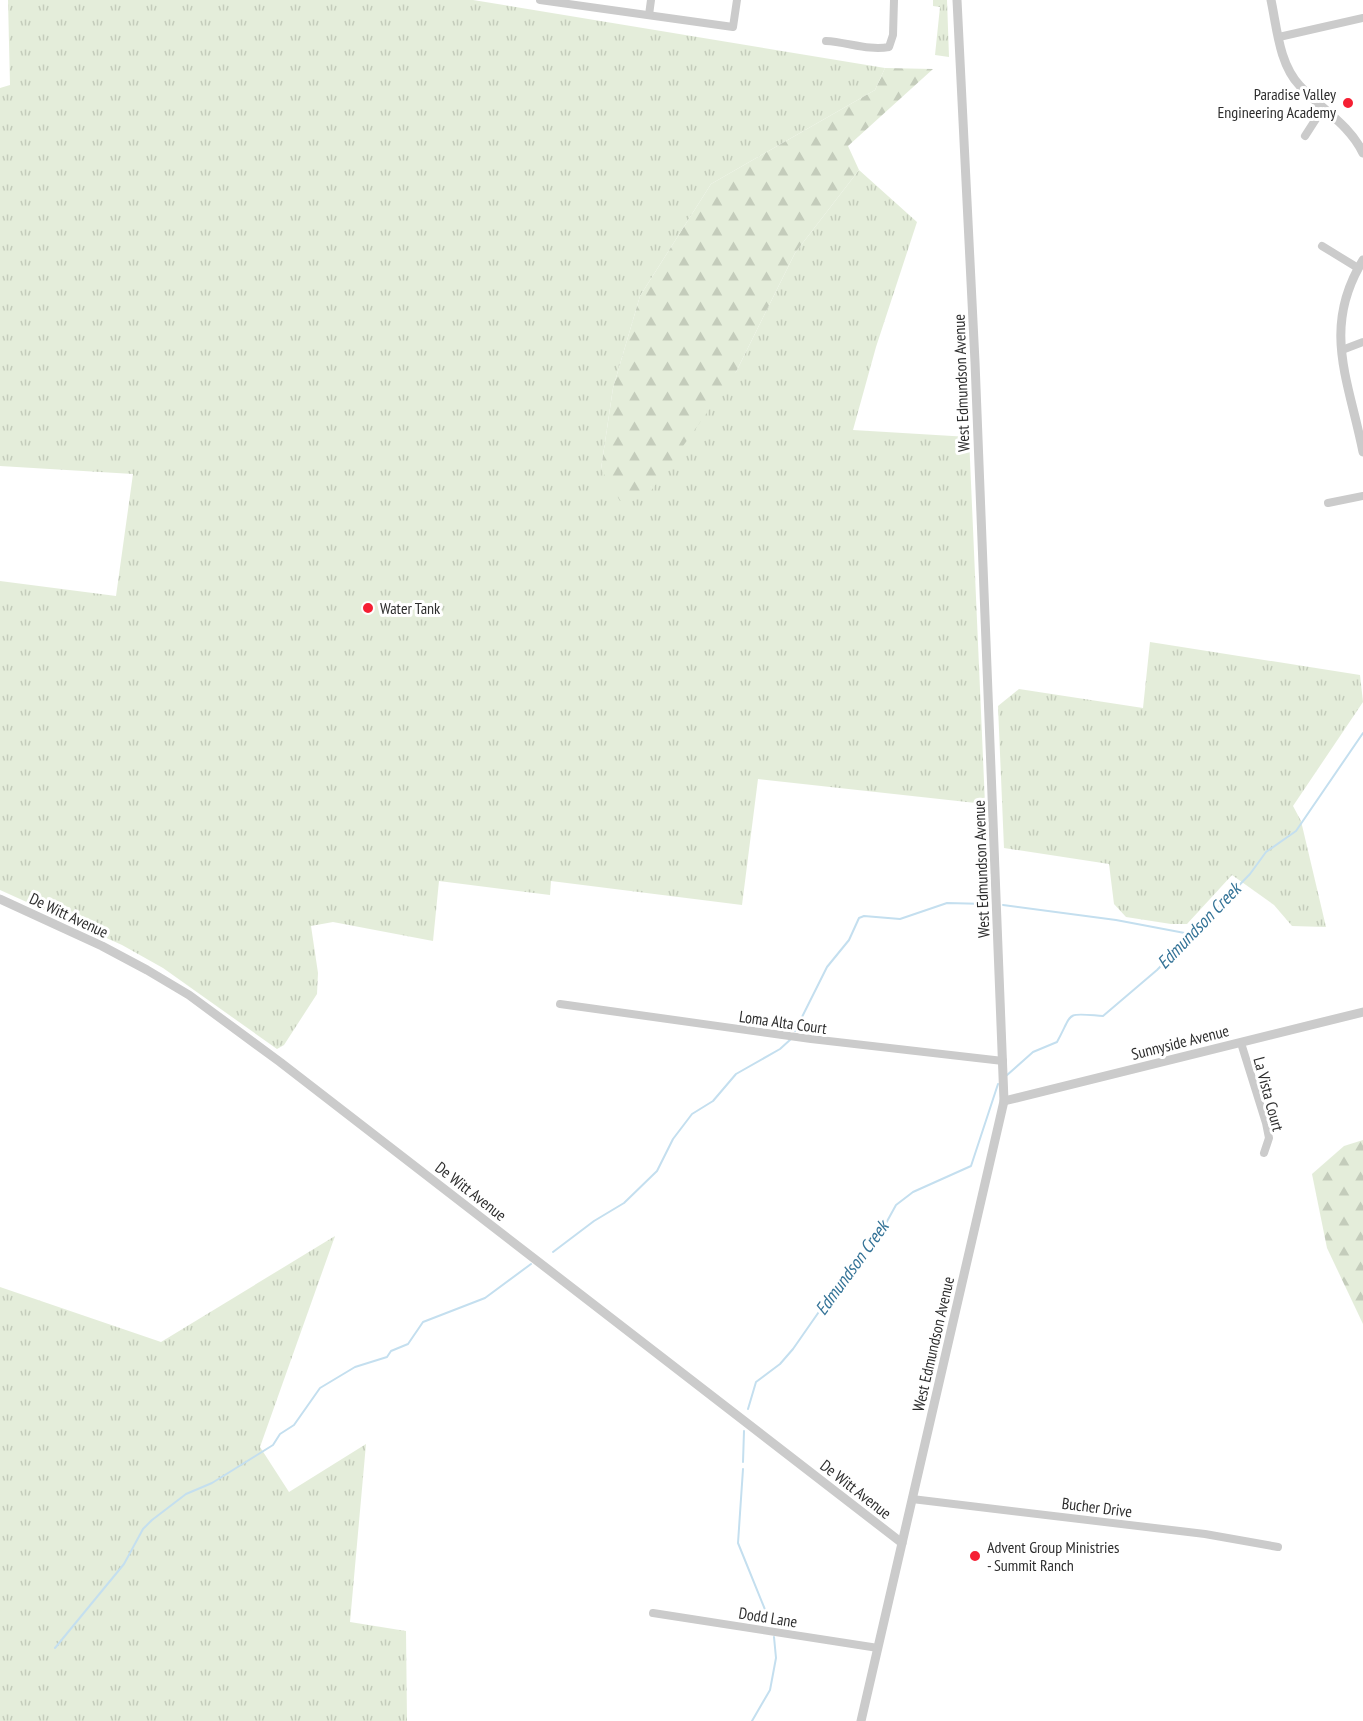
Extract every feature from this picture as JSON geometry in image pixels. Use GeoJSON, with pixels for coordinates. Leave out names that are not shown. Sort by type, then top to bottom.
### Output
{"type":"FeatureCollection","features":[{"type":"Feature","properties":{"kind":"street"},"geometry":{"type":"LineString","coordinates":[[540,0],[733,27],[737,0]]}},
{"type":"Feature","properties":{"kind":"street"},"geometry":{"type":"LineString","coordinates":[[649,15],[651,0]]}},
{"type":"Feature","properties":{"kind":"street"},"geometry":{"type":"LineString","coordinates":[[826,41],[846,42],[877,50],[888,47],[892,35],[894,0]]}},
{"type":"Feature","properties":{"kind":"street","name":"West Edmundson Avenue"},"geometry":{"type":"LineString","coordinates":[[861,1721],[1004,1101],[975,362],[957,0]]}},
{"type":"Feature","properties":{"kind":"street"},"geometry":{"type":"LineString","coordinates":[[1271,0],[1283,58],[1298,85],[1340,122],[1363,153]]}},
{"type":"Feature","properties":{"kind":"street"},"geometry":{"type":"LineString","coordinates":[[1279,37],[1363,18]]}},
{"type":"Feature","properties":{"kind":"street"},"geometry":{"type":"LineString","coordinates":[[1305,136],[1323,108]]}},
{"type":"Feature","properties":{"kind":"street"},"geometry":{"type":"LineString","coordinates":[[1322,246],[1360,264],[1344,297],[1339,330],[1363,453]]}},
{"type":"Feature","properties":{"kind":"street"},"geometry":{"type":"LineString","coordinates":[[1342,350],[1363,342]]}},
{"type":"Feature","properties":{"kind":"street"},"geometry":{"type":"LineString","coordinates":[[1328,504],[1363,496]]}},
{"type":"Feature","properties":{"kind":"street","name":"De Witt Avenue"},"geometry":{"type":"LineString","coordinates":[[0,899],[102,946],[189,995],[280,1062],[902,1543]]}},
{"type":"Feature","properties":{"kind":"street","name":"Loma Alta Court"},"geometry":{"type":"LineString","coordinates":[[560,1004],[811,1040],[1003,1061]]}},
{"type":"Feature","properties":{"kind":"street","name":"Sunnyside Avenue"},"geometry":{"type":"LineString","coordinates":[[1004,1101],[1363,1012]]}},
{"type":"Feature","properties":{"kind":"street","name":"La Vista Court"},"geometry":{"type":"LineString","coordinates":[[1241,1043],[1266,1123],[1269,1138],[1264,1153]]}},
{"type":"Feature","properties":{"kind":"street","name":"Bucher Drive"},"geometry":{"type":"LineString","coordinates":[[912,1499],[1205,1534],[1278,1547]]}},
{"type":"Feature","properties":{"kind":"street","name":"Dodd Lane"},"geometry":{"type":"LineString","coordinates":[[653,1613],[878,1648]]}},
{"type":"Feature","properties":{"kind":"green space"},"geometry":{"type":"Polygon","coordinates":[[[8,0],[473,0],[885,68],[875,90],[711,184],[640,296],[613,388],[601,469],[736,372],[795,253],[859,170],[917,222],[876,347],[853,430],[969,437],[985,804],[758,779],[742,905],[551,881],[550,895],[439,881],[433,941],[333,922],[311,926],[318,973],[317,994],[284,1045],[277,1049],[163,968],[122,945],[0,890],[0,581],[116,596],[133,474],[0,466],[0,88],[10,85],[8,0]]]}},
{"type":"Feature","properties":{"kind":"green space"},"geometry":{"type":"Polygon","coordinates":[[[933,0],[947,0],[949,57],[935,55],[940,7],[933,6],[933,0]]]}},
{"type":"Feature","properties":{"kind":"green space"},"geometry":{"type":"Polygon","coordinates":[[[885,68],[933,69],[848,146],[859,170],[795,253],[736,372],[648,495],[620,501],[601,469],[613,388],[640,296],[711,184],[875,90],[885,68]]]}},
{"type":"Feature","properties":{"kind":"green space"},"geometry":{"type":"Polygon","coordinates":[[[1150,642],[1360,675],[1363,702],[1293,806],[1301,821],[1326,927],[1292,926],[1274,905],[1232,875],[1187,924],[1171,924],[1126,917],[1114,904],[1109,864],[1004,848],[998,706],[1019,689],[1143,708],[1150,642]]]}},
{"type":"Feature","properties":{"kind":"green space"},"geometry":{"type":"Polygon","coordinates":[[[1363,1140],[1363,1324],[1327,1248],[1312,1174],[1344,1146],[1363,1140]]]}},
{"type":"Feature","properties":{"kind":"green space"},"geometry":{"type":"Polygon","coordinates":[[[335,1236],[260,1447],[289,1492],[366,1444],[350,1622],[406,1631],[407,1721],[0,1721],[0,1287],[161,1342],[335,1236]]]}},
{"type":"Feature","properties":{"kind":"waterway","name":"Edmundson Creek"},"geometry":{"type":"LineString","coordinates":[[1006,1076],[1033,1052],[1057,1042],[1072,1016],[1082,1014],[1103,1016],[1157,970],[1250,874],[1266,852],[1296,831],[1363,733]]}},
{"type":"Feature","properties":{"kind":"waterway"},"geometry":{"type":"LineString","coordinates":[[795,1031],[827,967],[849,940],[859,918],[864,916],[900,919],[947,903],[987,904]]}},
{"type":"Feature","properties":{"kind":"waterway"},"geometry":{"type":"LineString","coordinates":[[1003,905],[1116,920],[1190,934]]}},
{"type":"Feature","properties":{"kind":"waterway"},"geometry":{"type":"LineString","coordinates":[[553,1252],[594,1221],[624,1203],[657,1171],[673,1139],[692,1114],[713,1101],[736,1074],[780,1049],[791,1039]]}},
{"type":"Feature","properties":{"kind":"waterway","name":"Edmundson Creek"},"geometry":{"type":"LineString","coordinates":[[748,1409],[756,1382],[780,1364],[793,1349],[839,1283],[874,1245],[896,1205],[913,1192],[971,1166],[998,1084]]}},
{"type":"Feature","properties":{"kind":"waterway"},"geometry":{"type":"LineString","coordinates":[[55,1648],[124,1564],[143,1529],[152,1520],[186,1494],[212,1483],[273,1445],[280,1434],[294,1425],[320,1388],[355,1367],[387,1357],[391,1351],[408,1344],[423,1322],[485,1298],[531,1264]]}},
{"type":"Feature","properties":{"kind":"waterway","name":"Edmundson Creek"},"geometry":{"type":"LineString","coordinates":[[743,1462],[744,1431]]}},
{"type":"Feature","properties":{"kind":"waterway","name":"Edmundson Creek"},"geometry":{"type":"LineString","coordinates":[[743,1469],[738,1543],[770,1622]]}},
{"type":"Feature","properties":{"kind":"waterway","name":"Edmundson Creek"},"geometry":{"type":"LineString","coordinates":[[752,1721],[770,1690],[776,1658],[774,1637]]}},
{"type":"Feature","properties":{"kind":"place","name":"Paradise Valley Engineering Academy"},"geometry":{"type":"Point","coordinates":[1348,103]}},
{"type":"Feature","properties":{"kind":"place","name":"Water Tank"},"geometry":{"type":"Point","coordinates":[368,608]}},
{"type":"Feature","properties":{"kind":"place","name":"Advent Group Ministries - Summit Ranch"},"geometry":{"type":"Point","coordinates":[975,1556]}}]}
